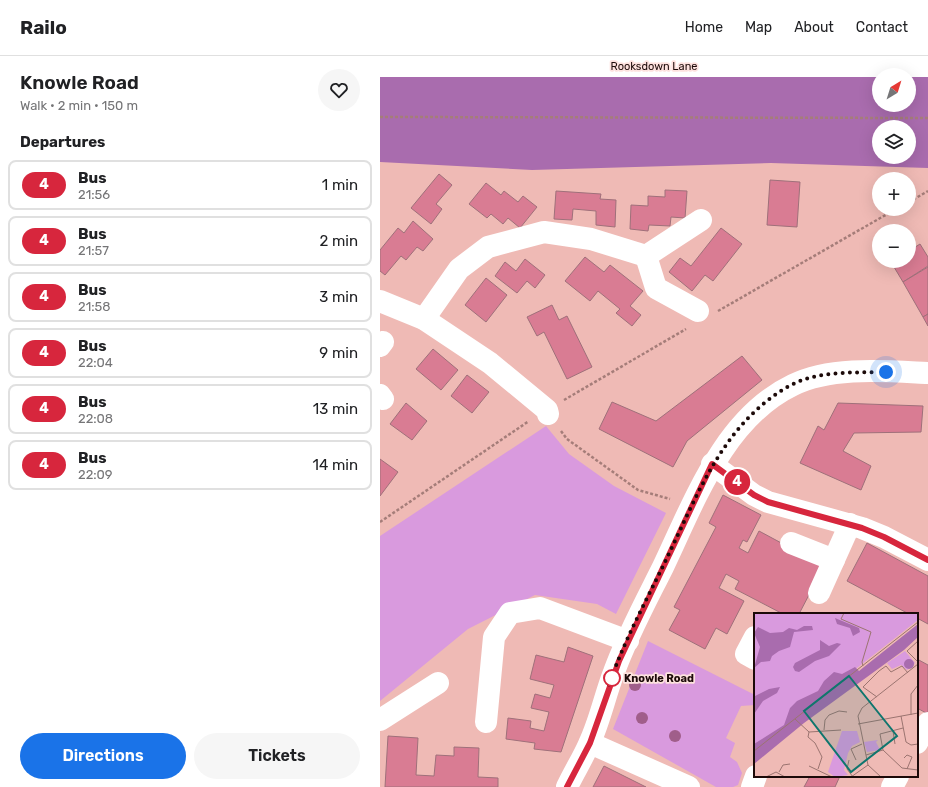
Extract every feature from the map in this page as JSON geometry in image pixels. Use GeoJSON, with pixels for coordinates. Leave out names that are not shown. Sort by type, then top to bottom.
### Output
{"type":"FeatureCollection","features":[{"type":"Feature","properties":{"kind":"street","name":"Rooksdown Lane"},"geometry":{"type":"LineString","coordinates":[[380,66],[928,66]]}},
{"type":"Feature","properties":{"kind":"street"},"geometry":{"type":"LineString","coordinates":[[646,256],[701,220]]}},
{"type":"Feature","properties":{"kind":"street"},"geometry":{"type":"LineString","coordinates":[[424,319],[459,269],[488,247],[495,245],[544,232],[591,239],[646,256]]}},
{"type":"Feature","properties":{"kind":"street"},"geometry":{"type":"LineString","coordinates":[[646,256],[656,288],[701,317]]}},
{"type":"Feature","properties":{"kind":"street"},"geometry":{"type":"LineString","coordinates":[[380,301],[424,319],[490,363],[547,410],[546,412]]}},
{"type":"Feature","properties":{"kind":"street"},"geometry":{"type":"LineString","coordinates":[[567,787],[590,743],[614,671],[712,464],[743,423],[759,407],[793,384],[812,378],[840,373],[928,373]]}},
{"type":"Feature","properties":{"kind":"street"},"geometry":{"type":"LineString","coordinates":[[712,464],[754,495],[768,502],[850,524],[884,537],[928,560]]}},
{"type":"Feature","properties":{"kind":"street"},"geometry":{"type":"LineString","coordinates":[[819,593],[850,524]]}},
{"type":"Feature","properties":{"kind":"street"},"geometry":{"type":"LineString","coordinates":[[791,543],[834,560]]}},
{"type":"Feature","properties":{"kind":"street"},"geometry":{"type":"LineString","coordinates":[[486,722],[494,637],[510,613],[540,608],[628,641]]}},
{"type":"Feature","properties":{"kind":"street"},"geometry":{"type":"LineString","coordinates":[[754,639],[746,654],[754,658]]}},
{"type":"Feature","properties":{"kind":"street"},"geometry":{"type":"LineString","coordinates":[[380,720],[438,683]]}},
{"type":"Feature","properties":{"kind":"street"},"geometry":{"type":"LineString","coordinates":[[918,715],[928,720]]}},
{"type":"Feature","properties":{"kind":"street"},"geometry":{"type":"LineString","coordinates":[[918,741],[928,723]]}},
{"type":"Feature","properties":{"kind":"street"},"geometry":{"type":"LineString","coordinates":[[590,743],[689,787]]}},
{"type":"Feature","properties":{"kind":"street"},"geometry":{"type":"LineString","coordinates":[[752,787],[756,777]]}},
{"type":"Feature","properties":{"kind":"street"},"geometry":{"type":"LineString","coordinates":[[892,787],[897,777]]}},
{"type":"Feature","properties":{"kind":"path"},"geometry":{"type":"LineString","coordinates":[[380,117],[928,118]]}},
{"type":"Feature","properties":{"kind":"path"},"geometry":{"type":"LineString","coordinates":[[916,198],[928,191]]}},
{"type":"Feature","properties":{"kind":"path"},"geometry":{"type":"LineString","coordinates":[[380,522],[546,412],[701,317],[883,216]]}},
{"type":"Feature","properties":{"kind":"path"},"geometry":{"type":"LineString","coordinates":[[546,412],[567,439],[638,490],[673,500]]}},
{"type":"Feature","properties":{"kind":"shaded area"},"geometry":{"type":"Polygon","coordinates":[[[380,56],[928,56],[928,168],[771,163],[532,170],[380,162],[380,56]]]}},
{"type":"Feature","properties":{"kind":"shaded area"},"geometry":{"type":"Polygon","coordinates":[[[546,426],[569,454],[614,486],[666,513],[616,614],[597,604],[535,595],[468,629],[380,701],[380,536],[546,426]]]}},
{"type":"Feature","properties":{"kind":"shaded area"},"geometry":{"type":"Polygon","coordinates":[[[648,641],[754,694],[754,705],[741,706],[726,738],[735,743],[730,757],[737,762],[742,773],[738,785],[733,787],[716,787],[613,729],[648,641]]]}},
{"type":"Feature","properties":{"kind":"building"},"geometry":{"type":"Polygon","coordinates":[[[439,174],[452,185],[436,204],[442,209],[431,224],[411,208],[439,174]]]}},
{"type":"Feature","properties":{"kind":"building"},"geometry":{"type":"Polygon","coordinates":[[[770,180],[800,182],[797,227],[767,225],[770,180]]]}},
{"type":"Feature","properties":{"kind":"building"},"geometry":{"type":"Polygon","coordinates":[[[486,183],[501,195],[504,191],[518,202],[523,196],[537,207],[520,228],[508,218],[503,224],[491,214],[487,218],[469,204],[486,183]]]}},
{"type":"Feature","properties":{"kind":"building"},"geometry":{"type":"Polygon","coordinates":[[[665,190],[687,191],[685,218],[671,217],[670,226],[649,225],[648,231],[630,229],[631,205],[648,206],[648,196],[665,197],[665,190]]]}},
{"type":"Feature","properties":{"kind":"building"},"geometry":{"type":"Polygon","coordinates":[[[556,191],[601,194],[600,199],[616,200],[615,227],[596,225],[596,211],[573,209],[572,220],[554,219],[556,191]]]}},
{"type":"Feature","properties":{"kind":"building"},"geometry":{"type":"Polygon","coordinates":[[[413,221],[433,239],[423,251],[417,247],[406,260],[401,256],[385,275],[380,271],[380,250],[398,228],[404,233],[413,221]]]}},
{"type":"Feature","properties":{"kind":"building"},"geometry":{"type":"Polygon","coordinates":[[[721,228],[742,244],[713,281],[705,275],[692,291],[669,272],[680,258],[691,266],[721,228]]]}},
{"type":"Feature","properties":{"kind":"building"},"geometry":{"type":"Polygon","coordinates":[[[920,244],[928,257],[928,266],[903,282],[895,268],[916,268],[916,247],[920,244]]]}},
{"type":"Feature","properties":{"kind":"building"},"geometry":{"type":"Polygon","coordinates":[[[585,257],[604,272],[610,265],[643,291],[630,306],[641,315],[632,326],[616,313],[620,309],[598,291],[590,301],[565,281],[585,257]]]}},
{"type":"Feature","properties":{"kind":"building"},"geometry":{"type":"Polygon","coordinates":[[[525,259],[545,275],[535,288],[527,281],[517,293],[495,276],[505,262],[516,271],[525,259]]]}},
{"type":"Feature","properties":{"kind":"building"},"geometry":{"type":"Polygon","coordinates":[[[928,267],[928,314],[923,317],[903,282],[928,267]]]}},
{"type":"Feature","properties":{"kind":"building"},"geometry":{"type":"Polygon","coordinates":[[[486,278],[507,295],[486,322],[465,305],[486,278]]]}},
{"type":"Feature","properties":{"kind":"building"},"geometry":{"type":"Polygon","coordinates":[[[552,305],[559,320],[567,316],[592,367],[567,379],[544,332],[537,336],[527,317],[552,305]]]}},
{"type":"Feature","properties":{"kind":"building"},"geometry":{"type":"Polygon","coordinates":[[[928,314],[928,326],[923,317],[928,314]]]}},
{"type":"Feature","properties":{"kind":"building"},"geometry":{"type":"Polygon","coordinates":[[[433,349],[458,370],[441,390],[416,369],[433,349]]]}},
{"type":"Feature","properties":{"kind":"building"},"geometry":{"type":"Polygon","coordinates":[[[742,356],[762,380],[687,441],[673,467],[599,429],[612,402],[656,421],[742,356]]]}},
{"type":"Feature","properties":{"kind":"building"},"geometry":{"type":"Polygon","coordinates":[[[467,375],[489,392],[472,413],[451,396],[467,375]]]}},
{"type":"Feature","properties":{"kind":"building"},"geometry":{"type":"Polygon","coordinates":[[[406,403],[427,421],[412,440],[390,424],[406,403]]]}},
{"type":"Feature","properties":{"kind":"building"},"geometry":{"type":"Polygon","coordinates":[[[838,403],[923,406],[921,432],[854,433],[843,451],[871,466],[861,490],[800,463],[818,426],[824,430],[838,403]]]}},
{"type":"Feature","properties":{"kind":"building"},"geometry":{"type":"Polygon","coordinates":[[[380,459],[398,472],[380,496],[380,459]]]}},
{"type":"Feature","properties":{"kind":"building"},"geometry":{"type":"Polygon","coordinates":[[[723,495],[761,515],[747,542],[743,540],[739,548],[748,553],[759,531],[824,566],[800,613],[781,613],[735,589],[739,581],[726,574],[719,588],[744,601],[727,634],[716,628],[705,649],[669,630],[680,610],[674,607],[716,527],[709,523],[723,495]]]}},
{"type":"Feature","properties":{"kind":"building"},"geometry":{"type":"Polygon","coordinates":[[[867,543],[928,576],[928,624],[918,619],[918,613],[907,613],[847,581],[867,543]]]}},
{"type":"Feature","properties":{"kind":"building"},"geometry":{"type":"Polygon","coordinates":[[[568,647],[593,656],[561,752],[534,749],[535,743],[506,739],[508,718],[531,721],[530,728],[544,731],[549,712],[531,708],[535,694],[550,698],[554,685],[530,679],[536,655],[564,662],[568,647]]]}},
{"type":"Feature","properties":{"kind":"building"},"geometry":{"type":"Polygon","coordinates":[[[918,660],[928,665],[928,714],[918,709],[918,660]]]}},
{"type":"Feature","properties":{"kind":"building"},"geometry":{"type":"Polygon","coordinates":[[[388,736],[418,738],[416,775],[434,776],[436,755],[454,756],[454,747],[479,748],[478,777],[498,778],[498,787],[385,787],[388,736]]]}},
{"type":"Feature","properties":{"kind":"building"},"geometry":{"type":"Polygon","coordinates":[[[604,766],[646,787],[593,787],[604,766]]]}},
{"type":"Feature","properties":{"kind":"building"},"geometry":{"type":"Polygon","coordinates":[[[809,777],[840,777],[835,787],[804,787],[809,777]]]}},
{"type":"Feature","properties":{"kind":"bus line","name":"4"},"geometry":{"type":"LineString","coordinates":[[567,787],[590,743],[614,671],[650,592],[712,464],[754,495],[768,502],[862,528],[884,537],[928,560]]}},
{"type":"Feature","properties":{"kind":"place","name":"Knowle Road"},"geometry":{"type":"Point","coordinates":[612,678]}},
{"type":"Feature","properties":{"kind":"route"},"geometry":{"type":"LineString","coordinates":[[612,678],[609,685],[650,592],[712,464],[743,423],[759,407],[793,384],[812,378],[840,373],[886,372]]}}]}
